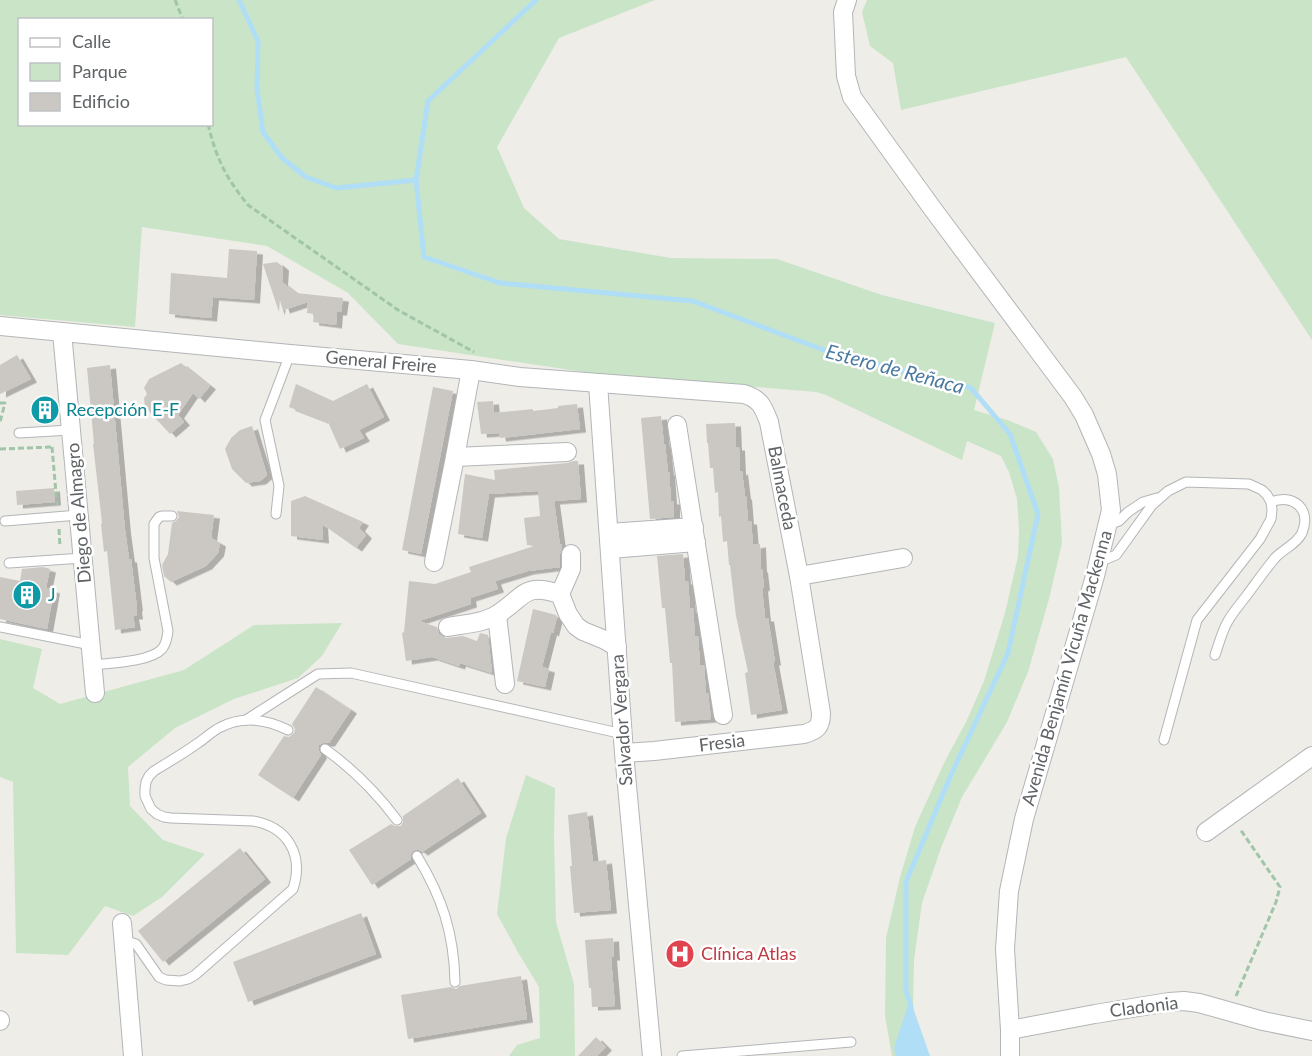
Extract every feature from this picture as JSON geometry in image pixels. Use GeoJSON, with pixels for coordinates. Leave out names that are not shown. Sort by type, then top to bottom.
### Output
{"type":"FeatureCollection","features":[{"type":"Feature","properties":{"kind":"street","name":"Avenida Benjamín Vicuña Mackenna"},"geometry":{"type":"LineString","coordinates":[[847,0],[843,12],[846,76],[852,97],[1084,414],[1107,474],[1111,510],[1108,525],[1024,819],[1009,891],[1005,949],[1010,1056]]}},
{"type":"Feature","properties":{"kind":"street","name":"General Freire"},"geometry":{"type":"LineString","coordinates":[[0,326],[290,354],[475,362],[520,377],[744,394],[752,396],[759,402]]}},
{"type":"Feature","properties":{"kind":"street","name":"Diego de Almagro"},"geometry":{"type":"LineString","coordinates":[[62,332],[95,693]]}},
{"type":"Feature","properties":{"kind":"street"},"geometry":{"type":"LineString","coordinates":[[434,562],[475,362]]}},
{"type":"Feature","properties":{"kind":"street","name":"Salvador Vergara"},"geometry":{"type":"LineString","coordinates":[[598,384],[624,753],[652,1056]]}},
{"type":"Feature","properties":{"kind":"street","name":"Balmaceda"},"geometry":{"type":"LineString","coordinates":[[759,402],[769,422],[799,576],[821,713],[821,722],[818,727]]}},
{"type":"Feature","properties":{"kind":"street"},"geometry":{"type":"LineString","coordinates":[[677,425],[723,715]]}},
{"type":"Feature","properties":{"kind":"street"},"geometry":{"type":"LineString","coordinates":[[455,457],[567,452]]}},
{"type":"Feature","properties":{"kind":"street"},"geometry":{"type":"LineString","coordinates":[[609,541],[695,535]]}},
{"type":"Feature","properties":{"kind":"street"},"geometry":{"type":"LineString","coordinates":[[572,554],[571,569],[560,594],[568,614],[576,626],[583,631],[617,647]]}},
{"type":"Feature","properties":{"kind":"street"},"geometry":{"type":"LineString","coordinates":[[799,576],[903,558]]}},
{"type":"Feature","properties":{"kind":"street"},"geometry":{"type":"LineString","coordinates":[[448,627],[497,615],[525,593],[537,589],[560,594]]}},
{"type":"Feature","properties":{"kind":"street"},"geometry":{"type":"LineString","coordinates":[[497,615],[505,684]]}},
{"type":"Feature","properties":{"kind":"street","name":"Fresia"},"geometry":{"type":"LineString","coordinates":[[624,753],[804,734],[818,727]]}},
{"type":"Feature","properties":{"kind":"street"},"geometry":{"type":"LineString","coordinates":[[1206,832],[1312,756]]}},
{"type":"Feature","properties":{"kind":"street"},"geometry":{"type":"LineString","coordinates":[[123,932],[133,1056]]}},
{"type":"Feature","properties":{"kind":"street","name":"Cladonia"},"geometry":{"type":"LineString","coordinates":[[1010,1030],[1169,1002],[1200,1003],[1263,1021],[1312,1031]]}},
{"type":"Feature","properties":{"kind":"lane"},"geometry":{"type":"LineString","coordinates":[[276,514],[279,486],[265,420],[290,354]]}},
{"type":"Feature","properties":{"kind":"lane"},"geometry":{"type":"LineString","coordinates":[[19,433],[71,430]]}},
{"type":"Feature","properties":{"kind":"lane"},"geometry":{"type":"LineString","coordinates":[[1099,562],[1116,555],[1159,497],[1186,482],[1249,484],[1262,489],[1271,502],[1271,519],[1260,538],[1197,620],[1164,740]]}},
{"type":"Feature","properties":{"kind":"lane"},"geometry":{"type":"LineString","coordinates":[[1108,525],[1119,521],[1143,502],[1159,497]]}},
{"type":"Feature","properties":{"kind":"lane"},"geometry":{"type":"LineString","coordinates":[[1215,655],[1227,622],[1277,556],[1294,543],[1304,526],[1299,504],[1285,499],[1271,502]]}},
{"type":"Feature","properties":{"kind":"lane"},"geometry":{"type":"LineString","coordinates":[[5,521],[79,515]]}},
{"type":"Feature","properties":{"kind":"lane"},"geometry":{"type":"LineString","coordinates":[[93,665],[152,656],[165,645],[168,631],[154,558],[154,524],[162,516],[172,516]]}},
{"type":"Feature","properties":{"kind":"lane"},"geometry":{"type":"LineString","coordinates":[[9,563],[83,558]]}},
{"type":"Feature","properties":{"kind":"lane"},"geometry":{"type":"LineString","coordinates":[[0,627],[91,645]]}},
{"type":"Feature","properties":{"kind":"lane"},"geometry":{"type":"LineString","coordinates":[[246,720],[318,674],[351,673],[623,734]]}},
{"type":"Feature","properties":{"kind":"lane"},"geometry":{"type":"LineString","coordinates":[[123,932],[136,944],[159,977],[173,982],[188,979],[293,889],[296,879],[296,858],[287,839],[271,827],[253,821],[164,817],[151,809],[145,796],[146,782],[154,771],[220,727],[246,720],[267,721],[288,730]]}},
{"type":"Feature","properties":{"kind":"lane"},"geometry":{"type":"LineString","coordinates":[[325,749],[369,786],[397,820]]}},
{"type":"Feature","properties":{"kind":"lane"},"geometry":{"type":"LineString","coordinates":[[417,856],[439,895],[446,916],[453,949],[455,982]]}},
{"type":"Feature","properties":{"kind":"lane"},"geometry":{"type":"LineString","coordinates":[[682,1056],[851,1042]]}},
{"type":"Feature","properties":{"kind":"path"},"geometry":{"type":"LineString","coordinates":[[175,0],[182,18]]}},
{"type":"Feature","properties":{"kind":"path"},"geometry":{"type":"LineString","coordinates":[[209,126],[218,160],[234,188],[248,205],[475,362]]}},
{"type":"Feature","properties":{"kind":"path"},"geometry":{"type":"LineString","coordinates":[[0,402],[4,403],[0,422]]}},
{"type":"Feature","properties":{"kind":"path"},"geometry":{"type":"LineString","coordinates":[[1229,1012],[1276,902],[1280,887],[1230,815]]}},
{"type":"Feature","properties":{"kind":"green space"},"geometry":{"type":"Polygon","coordinates":[[[0,0],[655,0],[559,38],[497,147],[524,208],[559,239],[671,258],[777,259],[882,295],[995,323],[974,410],[1036,432],[1053,459],[1059,488],[1062,543],[1028,672],[1007,722],[962,797],[922,903],[914,960],[913,1005],[918,1056],[892,1056],[885,1016],[886,938],[900,877],[915,827],[984,681],[1005,613],[1018,556],[1019,529],[1017,499],[1009,472],[1001,456],[967,441],[962,460],[816,392],[597,374],[398,344],[348,293],[267,246],[142,227],[135,327],[0,315],[0,0]]]}},
{"type":"Feature","properties":{"kind":"green space"},"geometry":{"type":"Polygon","coordinates":[[[867,0],[1312,0],[1312,340],[1126,57],[901,110],[893,63],[870,46],[862,12],[867,0]]]}},
{"type":"Feature","properties":{"kind":"green space"},"geometry":{"type":"Polygon","coordinates":[[[342,623],[322,656],[298,678],[234,699],[175,728],[128,767],[130,806],[163,840],[205,854],[162,897],[133,916],[105,906],[68,955],[16,953],[13,782],[0,777],[0,639],[42,649],[33,688],[60,704],[184,670],[254,625],[342,623]]]}},
{"type":"Feature","properties":{"kind":"green space"},"geometry":{"type":"Polygon","coordinates":[[[526,775],[555,788],[556,922],[574,984],[575,1056],[509,1056],[517,1045],[540,1038],[539,987],[497,914],[506,838],[526,775]]]}},
{"type":"Feature","properties":{"kind":"water"},"geometry":{"type":"Polygon","coordinates":[[[910,999],[930,1056],[896,1056],[894,1048],[910,999]]]}},
{"type":"Feature","properties":{"kind":"building"},"geometry":{"type":"Polygon","coordinates":[[[229,249],[257,251],[254,300],[213,297],[211,318],[169,314],[171,273],[227,278],[229,249]]]}},
{"type":"Feature","properties":{"kind":"building"},"geometry":{"type":"Polygon","coordinates":[[[277,262],[283,267],[282,282],[296,293],[343,298],[341,312],[337,312],[336,325],[313,322],[314,314],[307,313],[308,302],[284,310],[280,299],[279,312],[263,264],[277,262]]]}},
{"type":"Feature","properties":{"kind":"building"},"geometry":{"type":"Polygon","coordinates":[[[17,355],[31,379],[0,394],[0,365],[17,355]]]}},
{"type":"Feature","properties":{"kind":"building"},"geometry":{"type":"Polygon","coordinates":[[[181,363],[210,386],[199,399],[193,393],[178,415],[184,422],[170,434],[145,407],[144,398],[147,394],[144,388],[149,379],[181,363]]]}},
{"type":"Feature","properties":{"kind":"building"},"geometry":{"type":"Polygon","coordinates":[[[110,365],[125,530],[137,608],[137,616],[133,616],[135,627],[115,630],[107,551],[104,552],[101,524],[87,368],[110,365]]]}},
{"type":"Feature","properties":{"kind":"building"},"geometry":{"type":"Polygon","coordinates":[[[296,384],[333,401],[367,384],[384,417],[359,430],[364,438],[340,449],[328,422],[289,407],[296,384]]]}},
{"type":"Feature","properties":{"kind":"building"},"geometry":{"type":"Polygon","coordinates":[[[433,387],[453,391],[421,554],[402,550],[433,387]]]}},
{"type":"Feature","properties":{"kind":"building"},"geometry":{"type":"Polygon","coordinates":[[[493,401],[494,413],[533,409],[533,411],[577,404],[580,429],[500,438],[499,433],[481,434],[477,402],[493,401]]]}},
{"type":"Feature","properties":{"kind":"building"},"geometry":{"type":"Polygon","coordinates":[[[661,416],[671,501],[674,501],[674,517],[650,519],[641,418],[661,416]]]}},
{"type":"Feature","properties":{"kind":"building"},"geometry":{"type":"Polygon","coordinates":[[[735,423],[736,447],[739,447],[740,472],[742,471],[748,521],[751,521],[753,545],[760,544],[765,618],[768,618],[782,710],[751,715],[745,673],[748,672],[736,616],[727,541],[723,542],[718,492],[715,493],[713,468],[710,468],[707,443],[706,424],[735,423]]]}},
{"type":"Feature","properties":{"kind":"building"},"geometry":{"type":"Polygon","coordinates":[[[252,426],[267,475],[260,481],[246,483],[232,469],[225,449],[231,438],[240,430],[252,426]]]}},
{"type":"Feature","properties":{"kind":"building"},"geometry":{"type":"Polygon","coordinates":[[[578,461],[581,499],[554,501],[560,545],[562,544],[560,567],[528,571],[495,581],[498,589],[470,598],[471,604],[419,621],[437,627],[439,634],[445,638],[463,636],[477,641],[480,633],[488,635],[492,673],[432,657],[406,661],[402,633],[404,632],[409,581],[435,584],[471,572],[469,567],[534,546],[527,545],[524,518],[540,516],[538,491],[489,494],[482,538],[458,534],[465,474],[495,480],[494,470],[578,461]]]}},
{"type":"Feature","properties":{"kind":"building"},"geometry":{"type":"Polygon","coordinates":[[[54,488],[55,502],[17,505],[16,491],[54,488]]]}},
{"type":"Feature","properties":{"kind":"building"},"geometry":{"type":"Polygon","coordinates":[[[305,496],[363,522],[359,528],[366,535],[356,548],[322,524],[323,540],[291,536],[291,501],[305,496]]]}},
{"type":"Feature","properties":{"kind":"building"},"geometry":{"type":"Polygon","coordinates":[[[177,511],[214,515],[211,538],[220,543],[218,553],[206,566],[171,582],[164,576],[162,565],[168,554],[172,523],[179,517],[177,511]]]}},
{"type":"Feature","properties":{"kind":"building"},"geometry":{"type":"Polygon","coordinates":[[[683,554],[685,581],[688,581],[690,609],[693,608],[695,636],[698,636],[700,665],[704,665],[711,719],[675,722],[672,663],[670,663],[665,608],[662,608],[657,556],[683,554]]]}},
{"type":"Feature","properties":{"kind":"building","name":"J"},"geometry":{"type":"Polygon","coordinates":[[[43,567],[50,569],[46,588],[54,590],[47,629],[0,619],[0,577],[20,581],[22,569],[43,567]]]}},
{"type":"Feature","properties":{"kind":"building"},"geometry":{"type":"Polygon","coordinates":[[[533,609],[557,617],[542,667],[549,669],[545,687],[517,681],[533,609]]]}},
{"type":"Feature","properties":{"kind":"building"},"geometry":{"type":"Polygon","coordinates":[[[316,687],[351,710],[329,743],[319,745],[321,755],[293,798],[258,775],[284,736],[289,737],[294,733],[295,729],[292,724],[316,687]]]}},
{"type":"Feature","properties":{"kind":"building"},"geometry":{"type":"Polygon","coordinates":[[[458,778],[481,813],[422,852],[418,849],[413,851],[410,855],[411,859],[372,885],[349,850],[391,824],[401,826],[403,816],[458,778]]]}},
{"type":"Feature","properties":{"kind":"building"},"geometry":{"type":"Polygon","coordinates":[[[587,812],[593,862],[606,860],[611,910],[574,913],[568,815],[587,812]]]}},
{"type":"Feature","properties":{"kind":"building"},"geometry":{"type":"Polygon","coordinates":[[[240,848],[265,879],[163,962],[138,931],[240,848]]]}},
{"type":"Feature","properties":{"kind":"building"},"geometry":{"type":"Polygon","coordinates":[[[361,913],[376,954],[248,1002],[233,962],[361,913]]]}},
{"type":"Feature","properties":{"kind":"building"},"geometry":{"type":"Polygon","coordinates":[[[613,938],[614,957],[611,957],[615,1006],[592,1007],[585,940],[613,938]]]}},
{"type":"Feature","properties":{"kind":"building"},"geometry":{"type":"Polygon","coordinates":[[[521,976],[527,1019],[408,1039],[401,995],[451,987],[456,989],[460,986],[521,976]]]}},
{"type":"Feature","properties":{"kind":"building"},"geometry":{"type":"Polygon","coordinates":[[[596,1037],[606,1047],[597,1056],[578,1056],[596,1037]]]}},
{"type":"Feature","properties":{"kind":"waterway"},"geometry":{"type":"LineString","coordinates":[[239,0],[258,41],[257,89],[263,132],[282,158],[306,177],[336,188],[416,180]]}},
{"type":"Feature","properties":{"kind":"waterway","name":"Estero de Reñaca"},"geometry":{"type":"LineString","coordinates":[[536,0],[428,101],[416,180],[424,257],[500,283],[693,301],[829,352],[971,388],[1010,434],[1038,514],[1008,653],[950,777],[906,882],[906,990],[911,1007]]}},
{"type":"Feature","properties":{"kind":"place","name":"Recepción E-F"},"geometry":{"type":"Point","coordinates":[45,410]}},
{"type":"Feature","properties":{"kind":"place","name":"J"},"geometry":{"type":"Point","coordinates":[27,595]}},
{"type":"Feature","properties":{"kind":"place","name":"Clínica Atlas"},"geometry":{"type":"Point","coordinates":[680,954]}}]}
